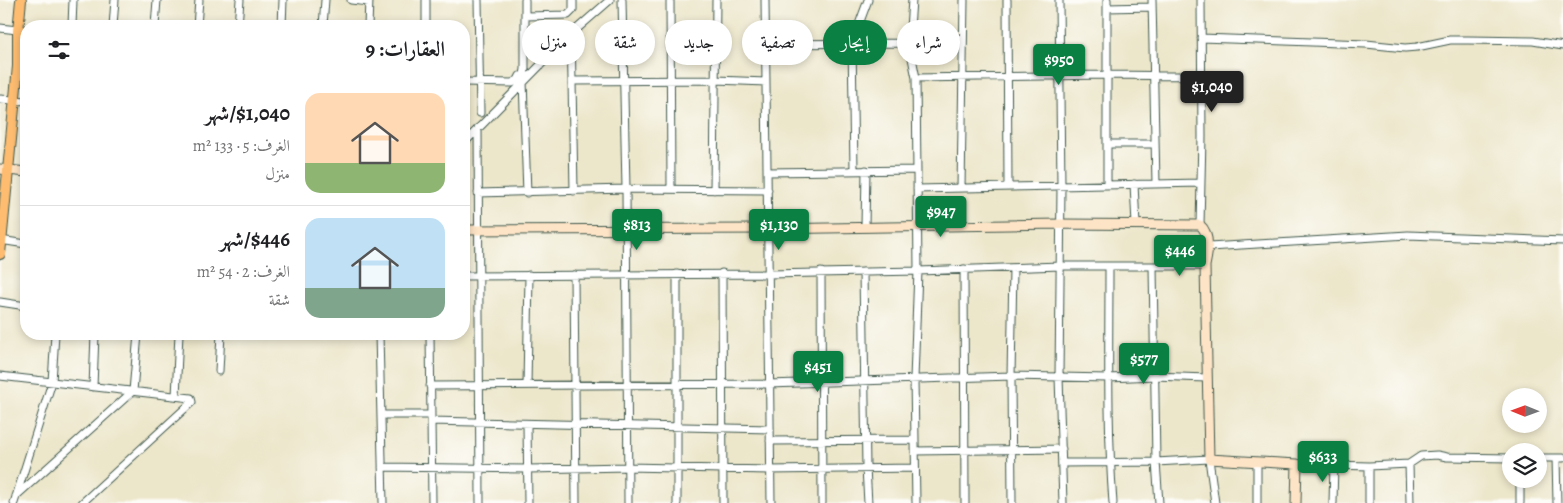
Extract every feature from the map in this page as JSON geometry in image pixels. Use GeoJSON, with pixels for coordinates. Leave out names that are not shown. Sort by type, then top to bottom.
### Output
{"type":"FeatureCollection","features":[{"type":"Feature","properties":{"kind":"main road"},"geometry":{"type":"LineString","coordinates":[[22,0],[22,20]]}},
{"type":"Feature","properties":{"kind":"main road"},"geometry":{"type":"LineString","coordinates":[[0,254],[4,169],[20,48]]}},
{"type":"Feature","properties":{"kind":"street"},"geometry":{"type":"LineString","coordinates":[[72,20],[73,0]]}},
{"type":"Feature","properties":{"kind":"street"},"geometry":{"type":"LineString","coordinates":[[113,20],[114,0]]}},
{"type":"Feature","properties":{"kind":"street"},"geometry":{"type":"LineString","coordinates":[[155,20],[157,0]]}},
{"type":"Feature","properties":{"kind":"street"},"geometry":{"type":"LineString","coordinates":[[197,20],[199,0]]}},
{"type":"Feature","properties":{"kind":"street"},"geometry":{"type":"LineString","coordinates":[[238,20],[240,0]]}},
{"type":"Feature","properties":{"kind":"street"},"geometry":{"type":"LineString","coordinates":[[282,20],[283,0]]}},
{"type":"Feature","properties":{"kind":"street"},"geometry":{"type":"LineString","coordinates":[[323,20],[325,0]]}},
{"type":"Feature","properties":{"kind":"street"},"geometry":{"type":"LineString","coordinates":[[351,0],[369,1],[368,20]]}},
{"type":"Feature","properties":{"kind":"street"},"geometry":{"type":"LineString","coordinates":[[426,0],[426,20]]}},
{"type":"Feature","properties":{"kind":"street"},"geometry":{"type":"LineString","coordinates":[[478,0],[480,113]]}},
{"type":"Feature","properties":{"kind":"street"},"geometry":{"type":"LineString","coordinates":[[525,0],[525,69],[523,81],[527,192]]}},
{"type":"Feature","properties":{"kind":"street"},"geometry":{"type":"LineString","coordinates":[[525,16],[568,15],[572,10],[572,0]]}},
{"type":"Feature","properties":{"kind":"street"},"geometry":{"type":"LineString","coordinates":[[585,22],[610,0]]}},
{"type":"Feature","properties":{"kind":"street"},"geometry":{"type":"LineString","coordinates":[[622,0],[626,189],[628,503]]}},
{"type":"Feature","properties":{"kind":"street"},"geometry":{"type":"LineString","coordinates":[[670,0],[671,189]]}},
{"type":"Feature","properties":{"kind":"street"},"geometry":{"type":"LineString","coordinates":[[714,190],[716,0]]}},
{"type":"Feature","properties":{"kind":"street"},"geometry":{"type":"LineString","coordinates":[[765,0],[765,20]]}},
{"type":"Feature","properties":{"kind":"street"},"geometry":{"type":"LineString","coordinates":[[861,20],[868,0]]}},
{"type":"Feature","properties":{"kind":"street"},"geometry":{"type":"LineString","coordinates":[[911,20],[912,0]]}},
{"type":"Feature","properties":{"kind":"street"},"geometry":{"type":"LineString","coordinates":[[961,188],[964,0]]}},
{"type":"Feature","properties":{"kind":"street"},"geometry":{"type":"LineString","coordinates":[[1007,0],[1008,186]]}},
{"type":"Feature","properties":{"kind":"street"},"geometry":{"type":"LineString","coordinates":[[1058,0],[1062,186],[1059,377],[1063,503]]}},
{"type":"Feature","properties":{"kind":"street"},"geometry":{"type":"LineString","coordinates":[[1201,0],[1202,137],[1200,225],[1204,229],[1209,247],[1206,266],[1206,378],[1209,460],[1215,503]]}},
{"type":"Feature","properties":{"kind":"street"},"geometry":{"type":"LineString","coordinates":[[1107,185],[1107,4],[1152,4],[1156,184]]}},
{"type":"Feature","properties":{"kind":"street"},"geometry":{"type":"LineString","coordinates":[[0,28],[20,31]]}},
{"type":"Feature","properties":{"kind":"street"},"geometry":{"type":"LineString","coordinates":[[1201,38],[1366,44],[1405,48],[1450,40],[1534,41],[1563,46]]}},
{"type":"Feature","properties":{"kind":"street"},"geometry":{"type":"LineString","coordinates":[[470,137],[539,65]]}},
{"type":"Feature","properties":{"kind":"street"},"geometry":{"type":"LineString","coordinates":[[572,65],[574,191]]}},
{"type":"Feature","properties":{"kind":"street"},"geometry":{"type":"LineString","coordinates":[[766,65],[771,503]]}},
{"type":"Feature","properties":{"kind":"street"},"geometry":{"type":"LineString","coordinates":[[852,65],[854,170]]}},
{"type":"Feature","properties":{"kind":"street"},"geometry":{"type":"LineString","coordinates":[[913,65],[916,78],[918,271],[914,379],[916,503]]}},
{"type":"Feature","properties":{"kind":"street"},"geometry":{"type":"LineString","coordinates":[[470,82],[515,82],[525,69]]}},
{"type":"Feature","properties":{"kind":"street"},"geometry":{"type":"LineString","coordinates":[[916,78],[1106,75],[1201,76]]}},
{"type":"Feature","properties":{"kind":"street"},"geometry":{"type":"LineString","coordinates":[[572,81],[716,80],[766,82]]}},
{"type":"Feature","properties":{"kind":"street"},"geometry":{"type":"LineString","coordinates":[[0,99],[20,101]]}},
{"type":"Feature","properties":{"kind":"street"},"geometry":{"type":"LineString","coordinates":[[478,128],[480,503]]}},
{"type":"Feature","properties":{"kind":"street"},"geometry":{"type":"LineString","coordinates":[[1107,144],[1155,144]]}},
{"type":"Feature","properties":{"kind":"street"},"geometry":{"type":"LineString","coordinates":[[4,169],[20,171]]}},
{"type":"Feature","properties":{"kind":"street"},"geometry":{"type":"LineString","coordinates":[[865,227],[866,170]]}},
{"type":"Feature","properties":{"kind":"street"},"geometry":{"type":"LineString","coordinates":[[768,172],[916,170]]}},
{"type":"Feature","properties":{"kind":"street"},"geometry":{"type":"LineString","coordinates":[[917,189],[1201,183]]}},
{"type":"Feature","properties":{"kind":"street"},"geometry":{"type":"LineString","coordinates":[[1134,184],[1136,225]]}},
{"type":"Feature","properties":{"kind":"street"},"geometry":{"type":"LineString","coordinates":[[478,193],[626,189],[768,190]]}},
{"type":"Feature","properties":{"kind":"street"},"geometry":{"type":"LineString","coordinates":[[470,230],[768,229],[1061,224],[1200,225]]}},
{"type":"Feature","properties":{"kind":"street"},"geometry":{"type":"LineString","coordinates":[[1209,247],[1408,235],[1563,241]]}},
{"type":"Feature","properties":{"kind":"street"},"geometry":{"type":"LineString","coordinates":[[1,240],[20,243]]}},
{"type":"Feature","properties":{"kind":"street"},"geometry":{"type":"LineString","coordinates":[[470,276],[768,274],[1061,266],[1206,266]]}},
{"type":"Feature","properties":{"kind":"street"},"geometry":{"type":"LineString","coordinates":[[1153,266],[1156,462],[1159,503]]}},
{"type":"Feature","properties":{"kind":"street"},"geometry":{"type":"LineString","coordinates":[[1109,267],[1108,378],[1113,503]]}},
{"type":"Feature","properties":{"kind":"street"},"geometry":{"type":"LineString","coordinates":[[1012,503],[1011,376],[1013,268]]}},
{"type":"Feature","properties":{"kind":"street"},"geometry":{"type":"LineString","coordinates":[[964,269],[965,503]]}},
{"type":"Feature","properties":{"kind":"street"},"geometry":{"type":"LineString","coordinates":[[821,272],[822,503]]}},
{"type":"Feature","properties":{"kind":"street"},"geometry":{"type":"LineString","coordinates":[[863,272],[865,439],[868,503]]}},
{"type":"Feature","properties":{"kind":"street"},"geometry":{"type":"LineString","coordinates":[[677,274],[677,503]]}},
{"type":"Feature","properties":{"kind":"street"},"geometry":{"type":"LineString","coordinates":[[722,274],[723,503]]}},
{"type":"Feature","properties":{"kind":"street"},"geometry":{"type":"LineString","coordinates":[[527,384],[529,275]]}},
{"type":"Feature","properties":{"kind":"street"},"geometry":{"type":"LineString","coordinates":[[574,275],[576,503]]}},
{"type":"Feature","properties":{"kind":"street"},"geometry":{"type":"LineString","coordinates":[[0,302],[20,305]]}},
{"type":"Feature","properties":{"kind":"street"},"geometry":{"type":"LineString","coordinates":[[15,500],[52,382],[55,340]]}},
{"type":"Feature","properties":{"kind":"street"},"geometry":{"type":"LineString","coordinates":[[92,386],[95,340]]}},
{"type":"Feature","properties":{"kind":"street"},"geometry":{"type":"LineString","coordinates":[[15,500],[134,391],[138,340]]}},
{"type":"Feature","properties":{"kind":"street"},"geometry":{"type":"LineString","coordinates":[[176,396],[179,340]]}},
{"type":"Feature","properties":{"kind":"street"},"geometry":{"type":"LineString","coordinates":[[219,371],[221,340]]}},
{"type":"Feature","properties":{"kind":"street"},"geometry":{"type":"LineString","coordinates":[[379,340],[383,503]]}},
{"type":"Feature","properties":{"kind":"street"},"geometry":{"type":"LineString","coordinates":[[430,340],[432,503]]}},
{"type":"Feature","properties":{"kind":"street"},"geometry":{"type":"LineString","coordinates":[[0,376],[191,398],[192,402],[82,503]]}},
{"type":"Feature","properties":{"kind":"street"},"geometry":{"type":"LineString","coordinates":[[430,386],[479,384],[769,384],[1011,376],[1206,378]]}},
{"type":"Feature","properties":{"kind":"street"},"geometry":{"type":"LineString","coordinates":[[381,415],[479,423],[770,429]]}},
{"type":"Feature","properties":{"kind":"street"},"geometry":{"type":"LineString","coordinates":[[527,424],[528,503]]}},
{"type":"Feature","properties":{"kind":"street"},"geometry":{"type":"LineString","coordinates":[[770,441],[821,439],[915,440]]}},
{"type":"Feature","properties":{"kind":"street"},"geometry":{"type":"LineString","coordinates":[[915,451],[1062,449]]}},
{"type":"Feature","properties":{"kind":"street"},"geometry":{"type":"LineString","coordinates":[[1062,463],[1209,460],[1368,466],[1409,464],[1427,455],[1502,458]]}},
{"type":"Feature","properties":{"kind":"street"},"geometry":{"type":"LineString","coordinates":[[1547,458],[1560,458],[1557,503]]}},
{"type":"Feature","properties":{"kind":"street"},"geometry":{"type":"LineString","coordinates":[[1257,463],[1257,503]]}},
{"type":"Feature","properties":{"kind":"street"},"geometry":{"type":"LineString","coordinates":[[1296,503],[1297,464]]}},
{"type":"Feature","properties":{"kind":"street"},"geometry":{"type":"LineString","coordinates":[[1334,464],[1334,503]]}},
{"type":"Feature","properties":{"kind":"street"},"geometry":{"type":"LineString","coordinates":[[1409,464],[1410,503]]}},
{"type":"Feature","properties":{"kind":"street"},"geometry":{"type":"LineString","coordinates":[[1368,466],[1369,503]]}},
{"type":"Feature","properties":{"kind":"street"},"geometry":{"type":"LineString","coordinates":[[382,467],[528,470],[628,467],[770,470],[915,468]]}},
{"type":"Feature","properties":{"kind":"street"},"geometry":{"type":"LineString","coordinates":[[1520,488],[1520,503]]}}]}
